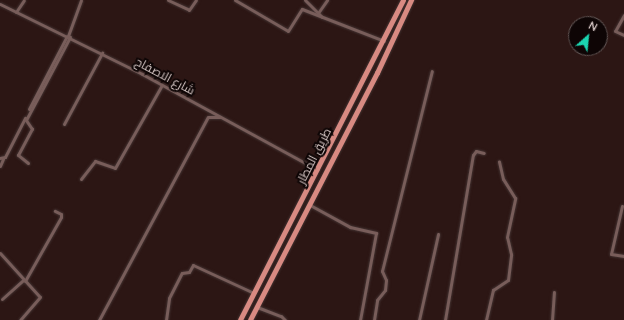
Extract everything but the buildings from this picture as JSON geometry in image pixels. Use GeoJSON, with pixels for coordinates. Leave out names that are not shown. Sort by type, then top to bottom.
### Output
{"type":"FeatureCollection","features":[{"type":"Feature","properties":{"kind":"highway","name":"طريق المطار"},"geometry":{"type":"LineString","coordinates":[[240,320],[384,41],[403,0]]}},
{"type":"Feature","properties":{"kind":"highway","name":"طريق المطار"},"geometry":{"type":"LineString","coordinates":[[250,320],[310,205],[411,0]]}},
{"type":"Feature","properties":{"kind":"street"},"geometry":{"type":"LineString","coordinates":[[16,12],[24,0]]}},
{"type":"Feature","properties":{"kind":"street"},"geometry":{"type":"LineString","coordinates":[[28,163],[18,155],[32,129],[26,120],[68,36],[81,0]]}},
{"type":"Feature","properties":{"kind":"street"},"geometry":{"type":"LineString","coordinates":[[168,0],[189,10],[196,0]]}},
{"type":"Feature","properties":{"kind":"street"},"geometry":{"type":"LineString","coordinates":[[235,0],[288,31],[302,9],[384,41]]}},
{"type":"Feature","properties":{"kind":"street"},"geometry":{"type":"LineString","coordinates":[[305,0],[323,18]]}},
{"type":"Feature","properties":{"kind":"street"},"geometry":{"type":"LineString","coordinates":[[318,13],[327,0]]}},
{"type":"Feature","properties":{"kind":"street","name":"شارع الاصفاح"},"geometry":{"type":"LineString","coordinates":[[0,4],[68,36],[162,85],[318,170]]}},
{"type":"Feature","properties":{"kind":"street"},"geometry":{"type":"LineString","coordinates":[[624,15],[615,31],[624,35]]}},
{"type":"Feature","properties":{"kind":"street"},"geometry":{"type":"LineString","coordinates":[[0,166],[2,159],[68,36]]}},
{"type":"Feature","properties":{"kind":"street"},"geometry":{"type":"LineString","coordinates":[[64,124],[102,54]]}},
{"type":"Feature","properties":{"kind":"street"},"geometry":{"type":"LineString","coordinates":[[374,320],[376,302],[385,290],[386,280],[382,271],[432,71]]}},
{"type":"Feature","properties":{"kind":"street"},"geometry":{"type":"LineString","coordinates":[[81,179],[95,161],[115,168],[162,85]]}},
{"type":"Feature","properties":{"kind":"street"},"geometry":{"type":"LineString","coordinates":[[100,320],[208,117],[222,117]]}},
{"type":"Feature","properties":{"kind":"street"},"geometry":{"type":"LineString","coordinates":[[445,320],[473,155],[476,152],[484,153]]}},
{"type":"Feature","properties":{"kind":"street"},"geometry":{"type":"LineString","coordinates":[[486,320],[493,290],[508,280],[511,254],[507,237],[515,198],[503,179],[499,161]]}},
{"type":"Feature","properties":{"kind":"street"},"geometry":{"type":"LineString","coordinates":[[310,205],[350,227],[376,233],[360,320]]}},
{"type":"Feature","properties":{"kind":"street"},"geometry":{"type":"LineString","coordinates":[[622,206],[611,254],[624,256]]}},
{"type":"Feature","properties":{"kind":"street"},"geometry":{"type":"LineString","coordinates":[[2,299],[24,281],[61,217],[61,214],[55,210]]}},
{"type":"Feature","properties":{"kind":"street"},"geometry":{"type":"LineString","coordinates":[[419,320],[438,234]]}},
{"type":"Feature","properties":{"kind":"street"},"geometry":{"type":"LineString","coordinates":[[0,253],[40,298],[20,320]]}},
{"type":"Feature","properties":{"kind":"street"},"geometry":{"type":"LineString","coordinates":[[166,320],[169,298],[182,273],[189,272],[193,266],[255,293]]}},
{"type":"Feature","properties":{"kind":"street"},"geometry":{"type":"LineString","coordinates":[[552,320],[554,292]]}},
{"type":"Feature","properties":{"kind":"street"},"geometry":{"type":"LineString","coordinates":[[257,307],[281,316],[285,320]]}}]}
